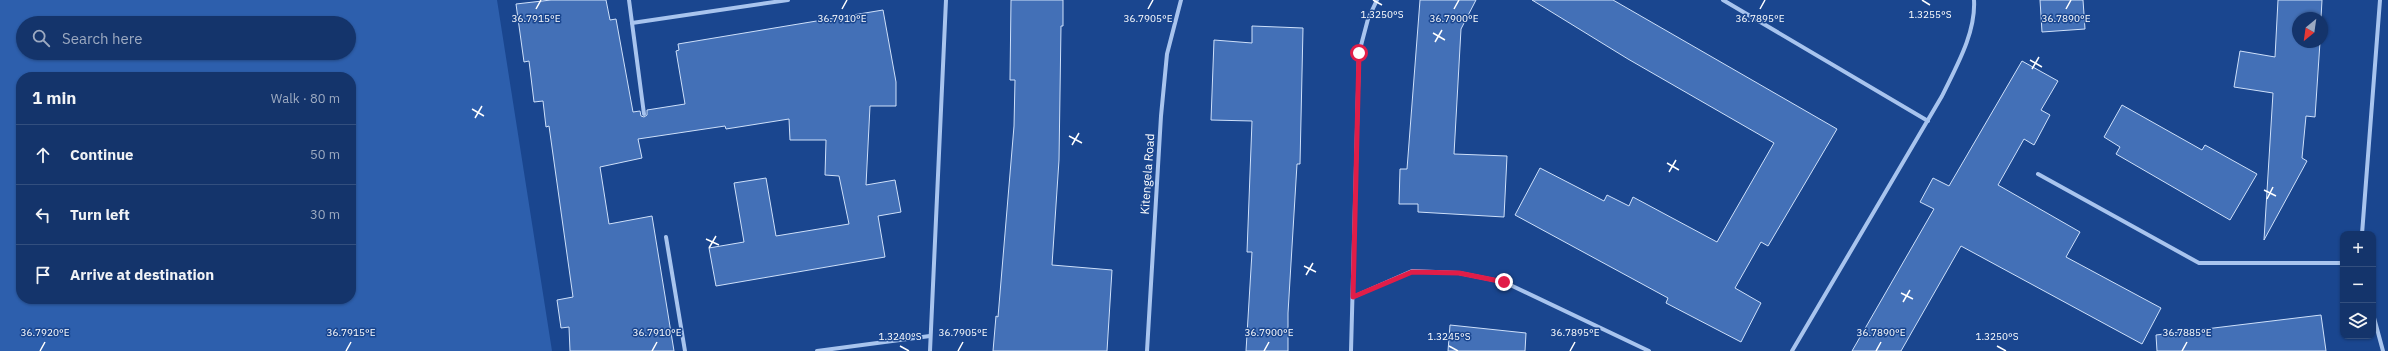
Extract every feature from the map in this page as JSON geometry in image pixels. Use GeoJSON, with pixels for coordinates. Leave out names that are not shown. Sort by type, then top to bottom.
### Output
{"type":"FeatureCollection","features":[{"type":"Feature","properties":{"kind":"street"},"geometry":{"type":"LineString","coordinates":[[629,0],[644,114]]}},
{"type":"Feature","properties":{"kind":"street"},"geometry":{"type":"LineString","coordinates":[[632,23],[788,0]]}},
{"type":"Feature","properties":{"kind":"street"},"geometry":{"type":"LineString","coordinates":[[930,351],[946,0]]}},
{"type":"Feature","properties":{"kind":"street","name":"Kitengela Road"},"geometry":{"type":"LineString","coordinates":[[1147,351],[1161,116],[1168,54],[1181,0]]}},
{"type":"Feature","properties":{"kind":"street"},"geometry":{"type":"LineString","coordinates":[[1351,351],[1359,53],[1368,19],[1377,0]]}},
{"type":"Feature","properties":{"kind":"street"},"geometry":{"type":"LineString","coordinates":[[1723,0],[1928,121]]}},
{"type":"Feature","properties":{"kind":"street"},"geometry":{"type":"LineString","coordinates":[[1792,351],[1928,121],[1963,53],[1974,12],[1974,0]]}},
{"type":"Feature","properties":{"kind":"street"},"geometry":{"type":"LineString","coordinates":[[2362,231],[2380,0]]}},
{"type":"Feature","properties":{"kind":"street"},"geometry":{"type":"LineString","coordinates":[[2038,174],[2199,263],[2340,263]]}},
{"type":"Feature","properties":{"kind":"street"},"geometry":{"type":"LineString","coordinates":[[666,237],[684,351]]}},
{"type":"Feature","properties":{"kind":"street"},"geometry":{"type":"LineString","coordinates":[[1353,297],[1412,272],[1459,273],[1504,282],[1649,351]]}},
{"type":"Feature","properties":{"kind":"street"},"geometry":{"type":"LineString","coordinates":[[2376,325],[2383,351]]}},
{"type":"Feature","properties":{"kind":"street"},"geometry":{"type":"LineString","coordinates":[[817,351],[930,336]]}},
{"type":"Feature","properties":{"kind":"shaded area"},"geometry":{"type":"Polygon","coordinates":[[[0,0],[497,0],[552,351],[0,351],[0,0]]]}},
{"type":"Feature","properties":{"kind":"building"},"geometry":{"type":"Polygon","coordinates":[[[551,0],[606,0],[610,20],[616,19],[633,112],[640,111],[641,116],[644,117],[647,115],[647,110],[685,104],[676,51],[679,50],[678,44],[883,10],[896,82],[896,106],[870,106],[866,185],[895,180],[901,212],[878,216],[885,257],[716,286],[709,248],[744,242],[734,183],[766,178],[776,236],[849,224],[839,176],[825,175],[826,140],[790,140],[789,119],[726,129],[725,126],[638,139],[642,158],[600,167],[609,224],[652,216],[674,351],[570,351],[569,327],[561,328],[557,300],[573,297],[549,126],[546,127],[543,101],[534,102],[529,61],[524,62],[516,4],[551,0]]]}},
{"type":"Feature","properties":{"kind":"building"},"geometry":{"type":"Polygon","coordinates":[[[1011,0],[1063,0],[1063,26],[1061,26],[1059,160],[1052,265],[1112,270],[1107,351],[993,351],[996,316],[998,317],[1014,126],[1015,80],[1010,80],[1011,0]]]}},
{"type":"Feature","properties":{"kind":"building"},"geometry":{"type":"Polygon","coordinates":[[[1420,0],[1476,0],[1461,29],[1454,154],[1507,156],[1504,217],[1418,212],[1418,204],[1399,204],[1400,169],[1407,169],[1420,0]]]}},
{"type":"Feature","properties":{"kind":"building"},"geometry":{"type":"Polygon","coordinates":[[[1532,0],[1613,0],[1837,129],[1768,246],[1761,242],[1735,288],[1761,303],[1741,342],[1666,303],[1668,298],[1515,215],[1540,168],[1604,201],[1607,195],[1629,206],[1633,197],[1717,242],[1774,143],[1628,59],[1532,0]]]}},
{"type":"Feature","properties":{"kind":"building"},"geometry":{"type":"Polygon","coordinates":[[[2040,0],[2083,0],[2085,29],[2042,32],[2040,0]]]}},
{"type":"Feature","properties":{"kind":"building"},"geometry":{"type":"Polygon","coordinates":[[[2278,0],[2322,0],[2321,12],[2292,12],[2292,48],[2320,48],[2315,117],[2306,116],[2302,158],[2307,161],[2264,240],[2273,93],[2234,87],[2240,51],[2275,57],[2278,0]]]}},
{"type":"Feature","properties":{"kind":"building"},"geometry":{"type":"Polygon","coordinates":[[[1252,26],[1303,28],[1300,164],[1297,164],[1288,313],[1288,351],[1246,351],[1252,252],[1247,252],[1252,121],[1211,120],[1214,40],[1252,43],[1252,26]]]}},
{"type":"Feature","properties":{"kind":"building"},"geometry":{"type":"Polygon","coordinates":[[[2022,61],[2058,81],[2041,110],[2050,115],[2034,145],[2024,139],[1998,185],[2080,232],[2066,257],[2161,308],[2142,344],[1961,246],[1901,351],[1852,351],[1934,209],[1920,202],[1933,178],[1949,186],[2022,61]]]}},
{"type":"Feature","properties":{"kind":"building"},"geometry":{"type":"Polygon","coordinates":[[[2122,105],[2202,150],[2205,145],[2257,174],[2230,220],[2116,154],[2120,147],[2104,137],[2122,105]]]}},
{"type":"Feature","properties":{"kind":"building"},"geometry":{"type":"Polygon","coordinates":[[[2321,315],[2326,351],[2157,351],[2156,335],[2321,315]]]}},
{"type":"Feature","properties":{"kind":"building"},"geometry":{"type":"Polygon","coordinates":[[[1450,325],[1526,333],[1525,351],[1448,351],[1450,325]]]}},
{"type":"Feature","properties":{"kind":"route"},"geometry":{"type":"LineString","coordinates":[[1359,53],[1353,297],[1412,272],[1459,273],[1504,282]]}}]}
